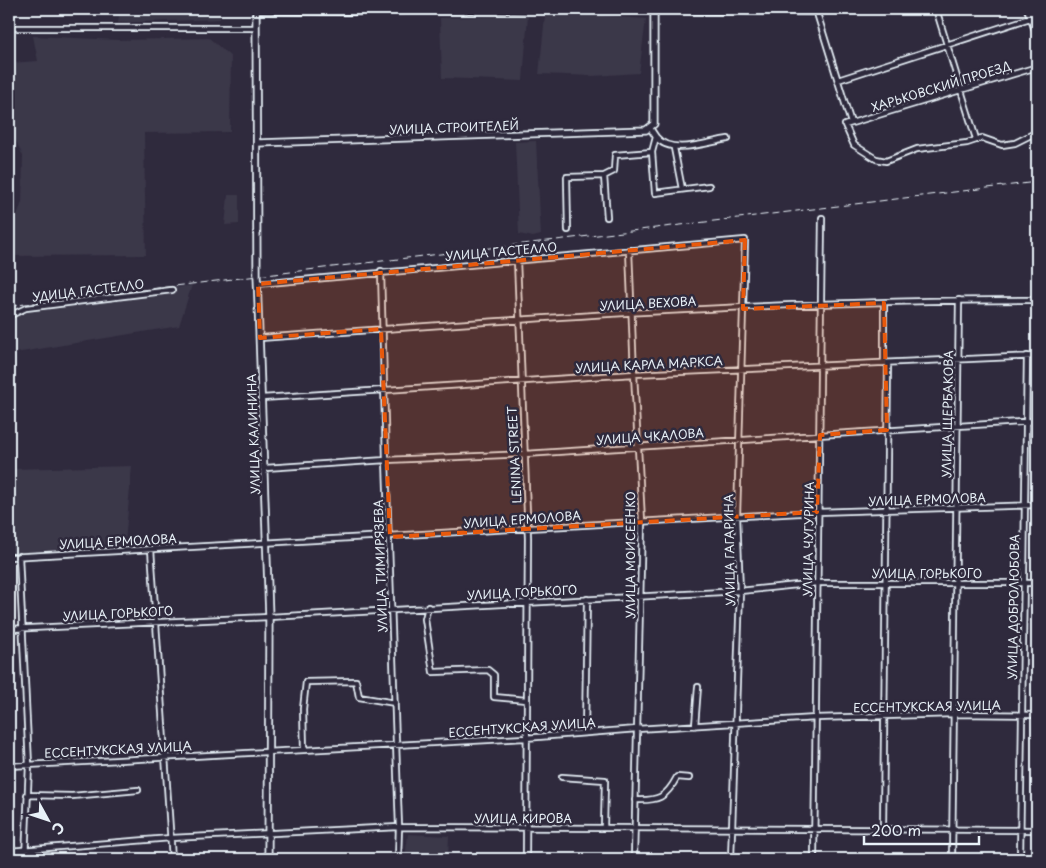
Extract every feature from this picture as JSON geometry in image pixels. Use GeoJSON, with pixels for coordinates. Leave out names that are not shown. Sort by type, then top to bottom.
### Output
{"type":"FeatureCollection","features":[{"type":"Feature","properties":{"kind":"main road","name":"УЛИЦА КАЛИНИНА"},"geometry":{"type":"LineString","coordinates":[[256,10],[258,284],[269,617],[268,859]]}},
{"type":"Feature","properties":{"kind":"main road"},"geometry":{"type":"LineString","coordinates":[[650,128],[654,120],[654,10]]}},
{"type":"Feature","properties":{"kind":"main road","name":"УЛИЦА СТРОИТЕЛЕЙ"},"geometry":{"type":"LineString","coordinates":[[258,143],[642,131],[650,128]]}},
{"type":"Feature","properties":{"kind":"street"},"geometry":{"type":"LineString","coordinates":[[256,10],[346,12],[534,9]]}},
{"type":"Feature","properties":{"kind":"street"},"geometry":{"type":"LineString","coordinates":[[654,10],[826,9]]}},
{"type":"Feature","properties":{"kind":"street"},"geometry":{"type":"LineString","coordinates":[[936,9],[976,139]]}},
{"type":"Feature","properties":{"kind":"street"},"geometry":{"type":"LineString","coordinates":[[1027,9],[1037,35]]}},
{"type":"Feature","properties":{"kind":"street"},"geometry":{"type":"LineString","coordinates":[[816,10],[851,123],[845,125],[854,145],[876,159],[886,161],[917,149],[967,143],[982,138],[1002,145],[1014,143],[1037,132]]}},
{"type":"Feature","properties":{"kind":"street"},"geometry":{"type":"LineString","coordinates":[[838,80],[1030,18]]}},
{"type":"Feature","properties":{"kind":"street"},"geometry":{"type":"LineString","coordinates":[[9,28],[256,28]]}},
{"type":"Feature","properties":{"kind":"street","name":"ХАРЬКОВСКИЙ ПРОЕЗД"},"geometry":{"type":"LineString","coordinates":[[851,123],[1037,67]]}},
{"type":"Feature","properties":{"kind":"street"},"geometry":{"type":"LineString","coordinates":[[650,128],[660,142],[674,148],[728,139]]}},
{"type":"Feature","properties":{"kind":"street"},"geometry":{"type":"LineString","coordinates":[[656,136],[652,152],[655,193],[709,186]]}},
{"type":"Feature","properties":{"kind":"street"},"geometry":{"type":"LineString","coordinates":[[674,148],[682,189]]}},
{"type":"Feature","properties":{"kind":"street"},"geometry":{"type":"LineString","coordinates":[[568,230],[567,176],[604,176],[614,171],[615,155],[652,152]]}},
{"type":"Feature","properties":{"kind":"street"},"geometry":{"type":"LineString","coordinates":[[604,176],[607,217]]}},
{"type":"Feature","properties":{"kind":"street","name":"УЛИЦА ЧУГУРИНА"},"geometry":{"type":"LineString","coordinates":[[814,859],[822,218]]}},
{"type":"Feature","properties":{"kind":"street","name":"УЛИЦА ГАСТЕЛЛО"},"geometry":{"type":"LineString","coordinates":[[258,284],[381,271],[745,240]]}},
{"type":"Feature","properties":{"kind":"street","name":"УЛИЦА ГАГАРИНА"},"geometry":{"type":"LineString","coordinates":[[731,859],[740,590],[737,516],[745,240]]}},
{"type":"Feature","properties":{"kind":"street","name":"УЛИЦА МОИСЕЕНКО"},"geometry":{"type":"LineString","coordinates":[[629,250],[642,522],[634,859]]}},
{"type":"Feature","properties":{"kind":"street","name":"LENINA STREET"},"geometry":{"type":"LineString","coordinates":[[517,260],[528,529],[525,738],[526,859]]}},
{"type":"Feature","properties":{"kind":"street","name":"УЛИЦА ТИМИРЯЗЕВА"},"geometry":{"type":"LineString","coordinates":[[381,271],[381,329],[399,827],[398,859]]}},
{"type":"Feature","properties":{"kind":"street","name":"УДИЦА ГАСТЕЛЛО"},"geometry":{"type":"LineString","coordinates":[[9,316],[26,308],[172,290]]}},
{"type":"Feature","properties":{"kind":"street","name":"УЛИЦА ВЕХОВА"},"geometry":{"type":"LineString","coordinates":[[260,338],[632,313],[959,300],[1037,300]]}},
{"type":"Feature","properties":{"kind":"street","name":"УЛИЦА ЩЕРБАКОВА"},"geometry":{"type":"LineString","coordinates":[[952,859],[959,300]]}},
{"type":"Feature","properties":{"kind":"street"},"geometry":{"type":"LineString","coordinates":[[883,828],[887,430],[884,303]]}},
{"type":"Feature","properties":{"kind":"street","name":"УЛИЦА ДОБРОЛЮБОВА"},"geometry":{"type":"LineString","coordinates":[[1020,859],[1027,356]]}},
{"type":"Feature","properties":{"kind":"street","name":"УЛИЦА КАРЛА МАРКСА"},"geometry":{"type":"LineString","coordinates":[[262,398],[634,374],[1037,356]]}},
{"type":"Feature","properties":{"kind":"street","name":"УЛИЦА ЧКАЛОВА"},"geometry":{"type":"LineString","coordinates":[[265,468],[525,454],[1037,421]]}},
{"type":"Feature","properties":{"kind":"street","name":"УЛИЦА ЕРМОЛОВА"},"geometry":{"type":"LineString","coordinates":[[9,557],[267,544],[737,516],[886,509],[956,509],[1037,505]]}},
{"type":"Feature","properties":{"kind":"street"},"geometry":{"type":"LineString","coordinates":[[152,549],[172,859]]}},
{"type":"Feature","properties":{"kind":"street"},"geometry":{"type":"LineString","coordinates":[[19,556],[29,764],[25,859]]}},
{"type":"Feature","properties":{"kind":"street","name":"УЛИЦА ГОРЬКОГО"},"geometry":{"type":"LineString","coordinates":[[9,628],[269,617],[740,590],[817,583],[1037,584]]}},
{"type":"Feature","properties":{"kind":"street"},"geometry":{"type":"LineString","coordinates":[[585,733],[587,599]]}},
{"type":"Feature","properties":{"kind":"street"},"geometry":{"type":"LineString","coordinates":[[428,607],[425,619],[433,672],[488,670],[494,675],[494,697],[526,700]]}},
{"type":"Feature","properties":{"kind":"street"},"geometry":{"type":"LineString","coordinates":[[304,750],[303,709],[306,682],[356,681],[359,697],[395,703]]}},
{"type":"Feature","properties":{"kind":"street"},"geometry":{"type":"LineString","coordinates":[[695,726],[698,687]]}},
{"type":"Feature","properties":{"kind":"street","name":"ЕССЕНТУКСКАЯ УЛИЦА"},"geometry":{"type":"LineString","coordinates":[[9,766],[525,738],[637,728],[816,718],[954,714],[1037,715]]}},
{"type":"Feature","properties":{"kind":"street"},"geometry":{"type":"LineString","coordinates":[[562,777],[605,780],[604,828]]}},
{"type":"Feature","properties":{"kind":"street"},"geometry":{"type":"LineString","coordinates":[[635,800],[660,798],[672,787],[677,777],[689,778]]}},
{"type":"Feature","properties":{"kind":"street"},"geometry":{"type":"LineString","coordinates":[[28,794],[62,797],[138,790]]}},
{"type":"Feature","properties":{"kind":"street","name":"УЛИЦА КИРОВА"},"geometry":{"type":"LineString","coordinates":[[9,851],[171,838],[399,827],[1037,830]]}},
{"type":"Feature","properties":{"kind":"highlighted area"},"geometry":{"type":"Polygon","coordinates":[[[745,240],[743,309],[884,303],[887,430],[820,435],[817,512],[390,537],[381,329],[260,338],[258,284],[745,240]]]}},
{"type":"Feature","properties":{"kind":"shaded area"},"geometry":{"type":"Polygon","coordinates":[[[120,9],[220,9],[220,19],[118,23],[120,9]]]}},
{"type":"Feature","properties":{"kind":"shaded area"},"geometry":{"type":"Polygon","coordinates":[[[528,15],[523,81],[442,78],[440,18],[528,15]]]}},
{"type":"Feature","properties":{"kind":"shaded area"},"geometry":{"type":"Polygon","coordinates":[[[592,15],[646,19],[639,73],[593,76],[539,74],[545,16],[592,15]]]}},
{"type":"Feature","properties":{"kind":"shaded area"},"geometry":{"type":"Polygon","coordinates":[[[33,36],[119,40],[209,38],[231,57],[230,132],[144,133],[146,255],[9,256],[9,237],[22,202],[23,156],[9,127],[9,63],[38,61],[33,36]]]}},
{"type":"Feature","properties":{"kind":"shaded area"},"geometry":{"type":"Polygon","coordinates":[[[536,141],[541,235],[533,237],[519,234],[515,142],[536,141]]]}},
{"type":"Feature","properties":{"kind":"shaded area"},"geometry":{"type":"Polygon","coordinates":[[[228,195],[239,195],[239,224],[225,225],[228,195]]]}},
{"type":"Feature","properties":{"kind":"shaded area"},"geometry":{"type":"Polygon","coordinates":[[[192,285],[179,326],[9,354],[9,314],[192,285]]]}},
{"type":"Feature","properties":{"kind":"shaded area"},"geometry":{"type":"Polygon","coordinates":[[[132,466],[125,543],[9,554],[9,469],[132,466]]]}},
{"type":"Feature","properties":{"kind":"shaded area"},"geometry":{"type":"Polygon","coordinates":[[[408,834],[449,836],[448,859],[405,859],[408,834]]]}},
{"type":"Feature","properties":{"kind":"railway"},"geometry":{"type":"LineString","coordinates":[[9,306],[1037,182]]}}]}
